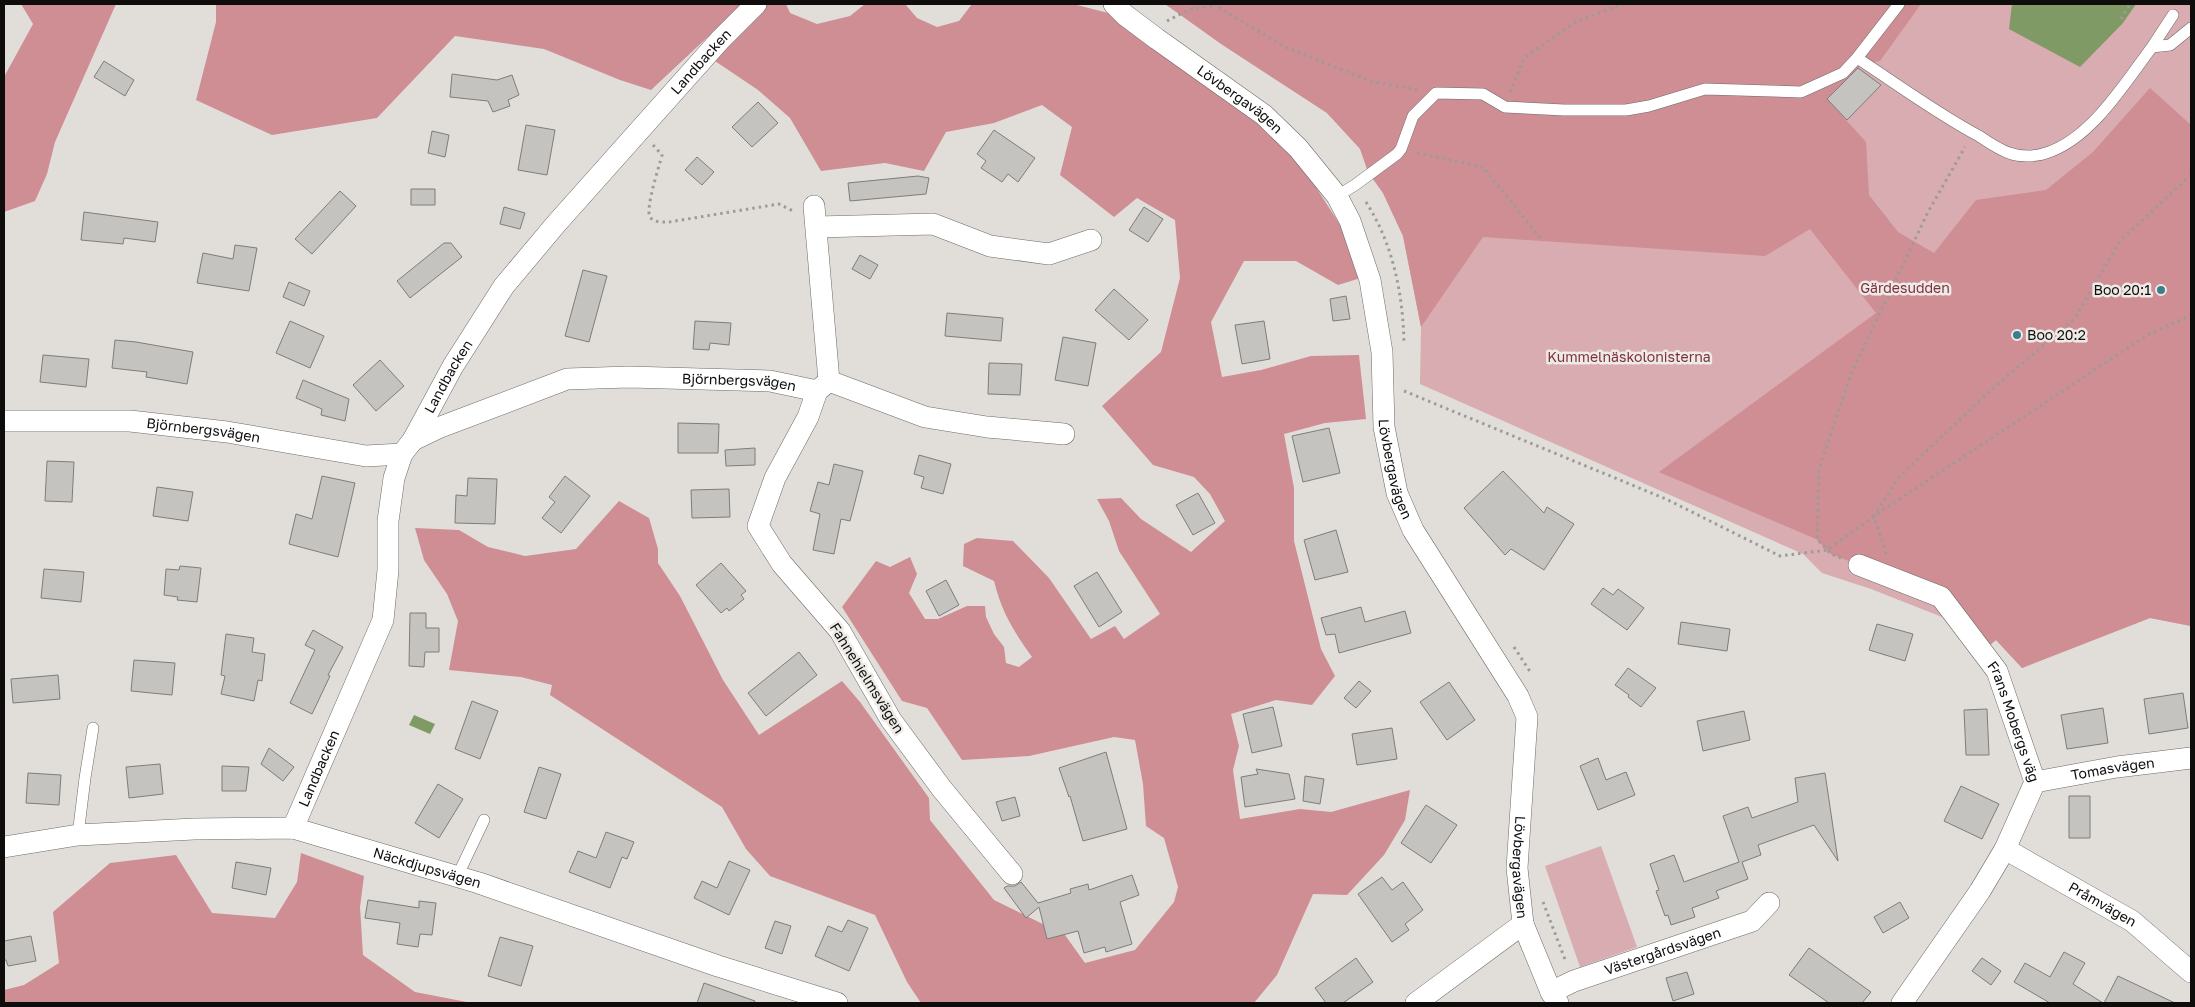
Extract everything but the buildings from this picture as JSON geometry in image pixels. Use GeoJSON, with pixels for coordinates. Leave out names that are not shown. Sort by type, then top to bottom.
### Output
{"type":"FeatureCollection","features":[{"type":"Feature","properties":{"kind":"street","name":"Landbacken"},"geometry":{"type":"LineString","coordinates":[[294,828],[383,620],[388,570],[388,521],[394,478],[408,448],[453,366],[504,286],[556,224],[640,133],[720,40],[756,4]]}},
{"type":"Feature","properties":{"kind":"street","name":"Lövbergavägen"},"geometry":{"type":"LineString","coordinates":[[1112,4],[1157,39],[1264,115],[1298,148],[1336,196],[1350,221],[1370,280],[1382,352],[1384,427],[1396,493],[1413,530],[1518,696],[1527,717],[1517,868],[1523,924],[1555,998]]}},
{"type":"Feature","properties":{"kind":"street","name":"Fahnehielmsvägen"},"geometry":{"type":"LineString","coordinates":[[814,206],[817,227],[823,386],[775,478],[758,526],[782,564],[840,631],[891,720],[942,790],[1012,874]]}},
{"type":"Feature","properties":{"kind":"street"},"geometry":{"type":"LineString","coordinates":[[817,227],[933,224],[990,246],[1049,254],[1091,240]]}},
{"type":"Feature","properties":{"kind":"street","name":"Björnbergsvägen"},"geometry":{"type":"LineString","coordinates":[[4,421],[130,421],[227,432],[366,456],[408,448],[438,428],[567,379],[629,377],[770,381],[823,386],[925,417],[987,427],[1064,434]]}},
{"type":"Feature","properties":{"kind":"street","name":"Frans Mobergs väg"},"geometry":{"type":"LineString","coordinates":[[1859,565],[1941,597],[1997,671],[2035,782],[2005,849],[1980,891],[1902,1003]]}},
{"type":"Feature","properties":{"kind":"street","name":"Tomasvägen"},"geometry":{"type":"LineString","coordinates":[[2035,782],[2117,767],[2191,758]]}},
{"type":"Feature","properties":{"kind":"street","name":"Näckdjupsvägen"},"geometry":{"type":"LineString","coordinates":[[4,847],[78,835],[194,829],[294,828],[457,877],[718,966],[837,1003]]}},
{"type":"Feature","properties":{"kind":"street","name":"Pråmvägen"},"geometry":{"type":"LineString","coordinates":[[2005,849],[2132,920],[2191,972]]}},
{"type":"Feature","properties":{"kind":"street","name":"Västergårdsvägen"},"geometry":{"type":"LineString","coordinates":[[1555,998],[1574,981],[1752,921],[1769,903]]}},
{"type":"Feature","properties":{"kind":"street"},"geometry":{"type":"LineString","coordinates":[[1416,1003],[1523,924]]}},
{"type":"Feature","properties":{"kind":"lane"},"geometry":{"type":"LineString","coordinates":[[1336,196],[1355,185],[1401,149],[1413,116],[1436,93],[1483,94],[1505,106],[1564,110],[1626,110],[1649,106],[1705,90],[1801,92],[1843,73],[1899,4]]}},
{"type":"Feature","properties":{"kind":"lane"},"geometry":{"type":"LineString","coordinates":[[1857,58],[1950,120],[1973,133],[2015,154],[2022,156],[2046,154],[2065,144],[2089,127],[2122,87],[2173,15]]}},
{"type":"Feature","properties":{"kind":"lane"},"geometry":{"type":"LineString","coordinates":[[2152,47],[2170,45],[2191,28]]}},
{"type":"Feature","properties":{"kind":"lane"},"geometry":{"type":"LineString","coordinates":[[78,835],[85,778],[94,728]]}},
{"type":"Feature","properties":{"kind":"lane"},"geometry":{"type":"LineString","coordinates":[[457,877],[484,820]]}},
{"type":"Feature","properties":{"kind":"path"},"geometry":{"type":"LineString","coordinates":[[1505,106],[1524,58],[1576,21],[1623,4]]}},
{"type":"Feature","properties":{"kind":"path"},"geometry":{"type":"LineString","coordinates":[[2121,19],[2130,4]]}},
{"type":"Feature","properties":{"kind":"path"},"geometry":{"type":"LineString","coordinates":[[1166,21],[1190,9],[1214,5],[1285,47],[1370,81],[1436,93]]}},
{"type":"Feature","properties":{"kind":"path"},"geometry":{"type":"LineString","coordinates":[[1159,19],[1166,21],[1174,27]]}},
{"type":"Feature","properties":{"kind":"path"},"geometry":{"type":"LineString","coordinates":[[640,133],[662,155],[648,208],[651,218],[656,222],[669,222],[779,204],[793,211],[807,227],[817,227]]}},
{"type":"Feature","properties":{"kind":"path"},"geometry":{"type":"LineString","coordinates":[[1859,565],[1831,554],[1816,539],[1819,469],[1851,374],[1928,212],[1973,133]]}},
{"type":"Feature","properties":{"kind":"path"},"geometry":{"type":"LineString","coordinates":[[1401,149],[1484,167],[1543,241]]}},
{"type":"Feature","properties":{"kind":"path"},"geometry":{"type":"LineString","coordinates":[[1894,579],[1874,516],[1898,477],[1988,393],[2075,318],[2120,241],[2191,175]]}},
{"type":"Feature","properties":{"kind":"path"},"geometry":{"type":"LineString","coordinates":[[1355,185],[1380,224],[1387,240],[1402,310],[1404,346]]}},
{"type":"Feature","properties":{"kind":"path"},"geometry":{"type":"LineString","coordinates":[[1404,391],[1666,499],[1780,556],[1827,550],[1874,516],[2147,335],[2191,315]]}},
{"type":"Feature","properties":{"kind":"path"},"geometry":{"type":"LineString","coordinates":[[1404,382],[1404,401]]}},
{"type":"Feature","properties":{"kind":"path"},"geometry":{"type":"LineString","coordinates":[[1509,639],[1534,678]]}},
{"type":"Feature","properties":{"kind":"path"},"geometry":{"type":"LineString","coordinates":[[1543,901],[1574,981]]}},
{"type":"Feature","properties":{"kind":"green space"},"geometry":{"type":"Polygon","coordinates":[[[21,4],[116,4],[55,142],[47,174],[35,201],[4,212],[4,77],[33,24],[21,4]]]}},
{"type":"Feature","properties":{"kind":"green space"},"geometry":{"type":"Polygon","coordinates":[[[216,4],[743,4],[651,90],[620,80],[544,49],[455,36],[377,118],[272,135],[196,100],[216,22],[216,4]]]}},
{"type":"Feature","properties":{"kind":"green space"},"geometry":{"type":"Polygon","coordinates":[[[766,4],[786,4],[790,13],[817,24],[850,16],[865,4],[905,4],[917,18],[937,27],[959,21],[972,4],[1073,4],[1112,14],[1130,32],[1192,76],[1256,115],[1310,178],[1344,231],[1364,277],[1338,285],[1296,261],[1244,261],[1211,322],[1222,377],[1261,370],[1311,356],[1359,355],[1366,419],[1325,423],[1284,434],[1294,488],[1294,541],[1321,649],[1335,676],[1312,705],[1276,700],[1231,714],[1239,746],[1233,770],[1240,819],[1300,809],[1331,812],[1410,790],[1405,820],[1384,855],[1347,895],[1313,894],[1277,975],[1254,1003],[921,1003],[907,982],[875,915],[770,876],[746,849],[722,807],[550,695],[552,685],[521,677],[449,670],[458,621],[447,594],[424,560],[415,528],[459,530],[488,547],[525,556],[576,549],[619,501],[649,518],[658,549],[658,563],[680,596],[723,680],[759,735],[842,681],[860,702],[929,798],[930,820],[994,900],[1065,935],[1085,963],[1135,950],[1174,902],[1178,887],[1164,838],[1146,826],[1143,784],[1135,740],[1114,737],[1029,756],[962,760],[927,708],[902,701],[842,607],[876,561],[890,567],[910,557],[917,574],[909,593],[925,619],[938,619],[967,606],[985,606],[986,617],[994,634],[1004,647],[1006,663],[1019,667],[1032,657],[1009,621],[994,581],[963,566],[964,544],[977,538],[1013,541],[1049,578],[1091,639],[1115,626],[1124,639],[1160,614],[1119,551],[1109,521],[1097,499],[1121,498],[1141,519],[1191,552],[1225,521],[1210,494],[1194,477],[1153,465],[1102,406],[1161,352],[1180,278],[1175,220],[1137,198],[1114,217],[1060,175],[1072,127],[1042,105],[994,123],[946,132],[924,171],[885,163],[821,171],[790,118],[758,90],[715,61],[766,4]]]}},
{"type":"Feature","properties":{"kind":"green space","name":"Gärdesudden"},"geometry":{"type":"Polygon","coordinates":[[[1165,4],[2191,4],[2191,626],[2150,618],[2022,668],[1996,640],[1976,656],[1942,617],[1871,589],[1822,573],[1803,554],[1420,384],[1421,327],[1403,236],[1383,193],[1368,172],[1361,149],[1327,113],[1165,4]]]}},
{"type":"Feature","properties":{"kind":"green space","name":"Gärdesudden"},"geometry":{"type":"Polygon","coordinates":[[[1165,4],[1921,4],[1880,61],[1861,65],[1827,99],[1866,142],[1869,195],[1898,232],[1934,253],[1976,200],[2046,190],[2093,152],[2150,88],[2191,125],[2191,626],[2150,618],[2022,668],[1996,640],[1984,650],[1941,597],[1831,554],[1816,539],[1659,472],[1876,313],[1810,229],[1765,256],[1483,237],[1421,327],[1403,236],[1383,193],[1368,172],[1360,149],[1327,113],[1221,44],[1165,4]]]}},
{"type":"Feature","properties":{"kind":"green space"},"geometry":{"type":"Polygon","coordinates":[[[1601,846],[1637,947],[1580,967],[1545,866],[1601,846]]]}},
{"type":"Feature","properties":{"kind":"green space"},"geometry":{"type":"Polygon","coordinates":[[[301,853],[364,876],[360,907],[363,955],[415,992],[472,1003],[4,1003],[4,990],[24,985],[59,963],[53,912],[110,863],[176,855],[212,913],[275,918],[297,882],[301,853]]]}},
{"type":"Feature","properties":{"kind":"shaded area"},"geometry":{"type":"Polygon","coordinates":[[[2012,4],[2136,4],[2123,23],[2080,67],[2009,29],[2012,4]]]}},
{"type":"Feature","properties":{"kind":"shaded area"},"geometry":{"type":"Polygon","coordinates":[[[414,715],[435,724],[430,734],[409,725],[414,715]]]}},
{"type":"Feature","properties":{"kind":"place","name":"Boo 20:1"},"geometry":{"type":"Point","coordinates":[2161,290]}},
{"type":"Feature","properties":{"kind":"place","name":"Boo 20:2"},"geometry":{"type":"Point","coordinates":[2017,335]}},
{"type":"Feature","properties":{"kind":"park label","name":"Kummelnäskolonisterna"},"geometry":{"type":"Point","coordinates":[1629,357]}}]}
